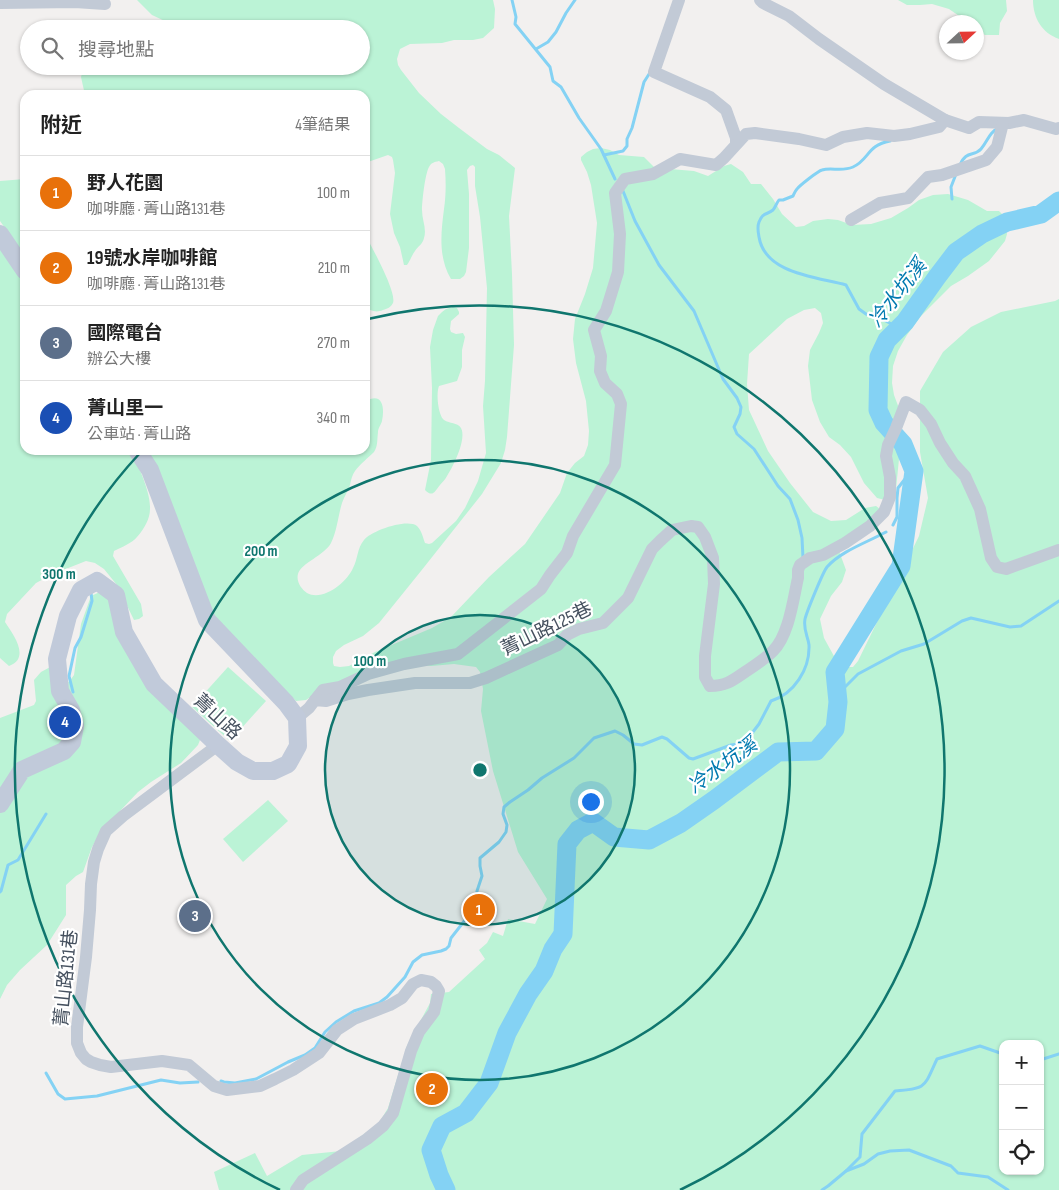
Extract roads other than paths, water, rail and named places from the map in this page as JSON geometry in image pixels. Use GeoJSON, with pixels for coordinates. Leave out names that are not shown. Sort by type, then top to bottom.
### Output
{"type":"FeatureCollection","features":[{"type":"Feature","properties":{"kind":"street"},"geometry":{"type":"LineString","coordinates":[[679,0],[654,72],[710,97],[726,110],[736,143]]}},
{"type":"Feature","properties":{"kind":"street"},"geometry":{"type":"LineString","coordinates":[[760,0],[789,16],[884,84],[945,120],[969,128],[979,122],[1009,123],[1024,120],[1056,130],[1059,128]]}},
{"type":"Feature","properties":{"kind":"street"},"geometry":{"type":"LineString","coordinates":[[0,3],[75,2],[106,4]]}},
{"type":"Feature","properties":{"kind":"street"},"geometry":{"type":"LineString","coordinates":[[140,455],[150,470],[207,620],[286,703],[297,718],[309,708],[323,690],[340,687],[368,674],[404,664],[458,654],[541,589],[567,552],[573,536],[614,465],[621,404],[617,394],[605,382],[600,371],[601,356],[594,330],[606,311],[618,272],[620,234],[615,194],[625,179],[653,174],[680,160],[716,165],[746,134],[754,133],[799,139],[826,145],[843,137],[867,133],[894,136],[910,134],[938,127],[945,120]]}},
{"type":"Feature","properties":{"kind":"street"},"geometry":{"type":"LineString","coordinates":[[851,220],[880,203],[908,198],[928,177],[942,175],[986,160],[997,147],[1003,123]]}},
{"type":"Feature","properties":{"kind":"street"},"geometry":{"type":"LineString","coordinates":[[0,234],[20,264]]}},
{"type":"Feature","properties":{"kind":"street","name":"菁山路125巷"},"geometry":{"type":"LineString","coordinates":[[315,700],[326,701],[348,694],[415,683],[470,682],[486,678],[558,645],[567,635],[579,629],[603,623],[628,598],[652,548],[672,530],[691,526],[698,527],[705,538],[713,558],[714,584],[705,656],[705,676],[710,686],[721,686],[730,682],[752,668],[773,651],[785,633],[800,564],[810,558],[823,555],[845,543],[870,526],[884,512],[890,497],[890,477],[886,456],[888,445],[906,402],[920,410],[931,424],[953,463],[965,476],[980,509],[991,558],[996,566],[1006,569],[1059,550]]}},
{"type":"Feature","properties":{"kind":"street","name":"菁山路"},"geometry":{"type":"LineString","coordinates":[[0,804],[22,770],[64,751],[72,742],[75,726],[71,710],[60,691],[57,660],[68,616],[80,590],[96,581],[116,595],[124,632],[154,684],[237,762],[253,771],[273,771],[288,764],[298,746],[297,718]]}},
{"type":"Feature","properties":{"kind":"street","name":"菁山路131巷"},"geometry":{"type":"LineString","coordinates":[[218,746],[123,816],[106,831],[94,862],[77,1043],[86,1059],[100,1065],[126,1066],[162,1061],[188,1065],[214,1086],[227,1090],[260,1086],[293,1070],[319,1053],[342,1026],[354,1019],[390,1005],[402,998],[413,984],[421,980],[432,982],[439,991],[434,1012],[419,1032],[411,1052],[393,1113],[383,1126],[367,1139],[303,1180],[296,1190]]}},
{"type":"Feature","properties":{"kind":"waterway"},"geometry":{"type":"LineString","coordinates":[[512,0],[516,17],[515,24],[550,67],[553,81],[561,87],[579,118],[601,149],[615,179]]}},
{"type":"Feature","properties":{"kind":"waterway"},"geometry":{"type":"LineString","coordinates":[[536,49],[548,42],[556,32],[575,0]]}},
{"type":"Feature","properties":{"kind":"waterway"},"geometry":{"type":"LineString","coordinates":[[604,155],[623,151],[627,146],[627,139],[632,128],[644,82],[651,71]]}},
{"type":"Feature","properties":{"kind":"waterway"},"geometry":{"type":"LineString","coordinates":[[960,165],[967,155],[981,149],[991,134],[999,128]]}},
{"type":"Feature","properties":{"kind":"waterway"},"geometry":{"type":"LineString","coordinates":[[890,141],[872,149],[862,161],[853,167],[825,169],[817,173],[798,187],[793,196],[779,200],[773,210],[762,217],[758,224],[758,229],[763,249],[771,259],[794,272],[846,285],[859,309],[866,314],[882,319],[899,328]]}},
{"type":"Feature","properties":{"kind":"waterway"},"geometry":{"type":"LineString","coordinates":[[952,199],[951,187],[956,174]]}},
{"type":"Feature","properties":{"kind":"waterway"},"geometry":{"type":"LineString","coordinates":[[623,191],[635,221],[659,265],[694,311],[723,379],[737,398],[741,407],[734,427],[737,434],[754,449],[778,486],[790,499],[802,538],[803,558]]}},
{"type":"Feature","properties":{"kind":"waterway","name":"冷水坑溪"},"geometry":{"type":"LineString","coordinates":[[446,1190],[431,1150],[442,1126],[466,1113],[489,1083],[507,1033],[528,994],[544,971],[553,949],[563,934],[567,844],[578,830],[593,822],[614,837],[649,840],[681,823],[778,752],[816,751],[835,729],[838,702],[835,672],[901,566],[914,471],[903,444],[884,423],[878,410],[879,357],[887,340],[905,322],[956,252],[982,234],[1007,222],[1041,214],[1059,201]]}},
{"type":"Feature","properties":{"kind":"waterway"},"geometry":{"type":"LineString","coordinates":[[893,525],[897,517],[898,488],[914,471]]}},
{"type":"Feature","properties":{"kind":"waterway"},"geometry":{"type":"LineString","coordinates":[[221,1081],[235,1083],[256,1079],[305,1055],[315,1048],[325,1032],[336,1022],[354,1011],[379,1003],[387,997],[405,977],[413,962],[422,955],[446,949],[451,938],[469,915],[476,902],[482,876],[480,858],[499,842],[506,832],[507,825],[503,814],[504,807],[542,778],[574,758],[594,738],[615,731],[634,744],[642,745],[662,737],[693,759],[746,741],[759,724],[771,701],[787,693],[793,687],[807,663],[809,645],[805,630],[805,619],[827,567],[840,556],[886,532]]}},
{"type":"Feature","properties":{"kind":"waterway"},"geometry":{"type":"LineString","coordinates":[[73,692],[69,676],[75,648],[81,637],[92,601],[91,593]]}},
{"type":"Feature","properties":{"kind":"waterway"},"geometry":{"type":"LineString","coordinates":[[838,702],[842,690],[858,674],[901,651],[924,644],[962,621],[971,618],[1010,627],[1021,626],[1059,601]]}},
{"type":"Feature","properties":{"kind":"waterway"},"geometry":{"type":"LineString","coordinates":[[0,892],[8,865],[18,860],[46,814]]}},
{"type":"Feature","properties":{"kind":"waterway"},"geometry":{"type":"LineString","coordinates":[[846,1171],[860,1157],[862,1134],[895,1091],[913,1089],[923,1085],[937,1059],[980,1046],[999,1053]]}},
{"type":"Feature","properties":{"kind":"waterway"},"geometry":{"type":"LineString","coordinates":[[1044,1059],[1059,1054]]}},
{"type":"Feature","properties":{"kind":"waterway"},"geometry":{"type":"LineString","coordinates":[[46,1073],[58,1094],[65,1099],[97,1096],[161,1080],[180,1083],[198,1082]]}},
{"type":"Feature","properties":{"kind":"waterway"},"geometry":{"type":"LineString","coordinates":[[822,1190],[846,1171],[864,1164],[878,1154],[909,1150],[951,1166],[958,1173],[988,1177],[1008,1190]]}},
{"type":"Feature","properties":{"kind":"place","name":"菁山里一"},"geometry":{"type":"Point","coordinates":[65,722]}},
{"type":"Feature","properties":{"kind":"place","name":"野人花園"},"geometry":{"type":"Point","coordinates":[479,910]}},
{"type":"Feature","properties":{"kind":"place","name":"國際電台"},"geometry":{"type":"Point","coordinates":[195,916]}},
{"type":"Feature","properties":{"kind":"place","name":"19號水岸咖啡館"},"geometry":{"type":"Point","coordinates":[432,1089]}}]}
